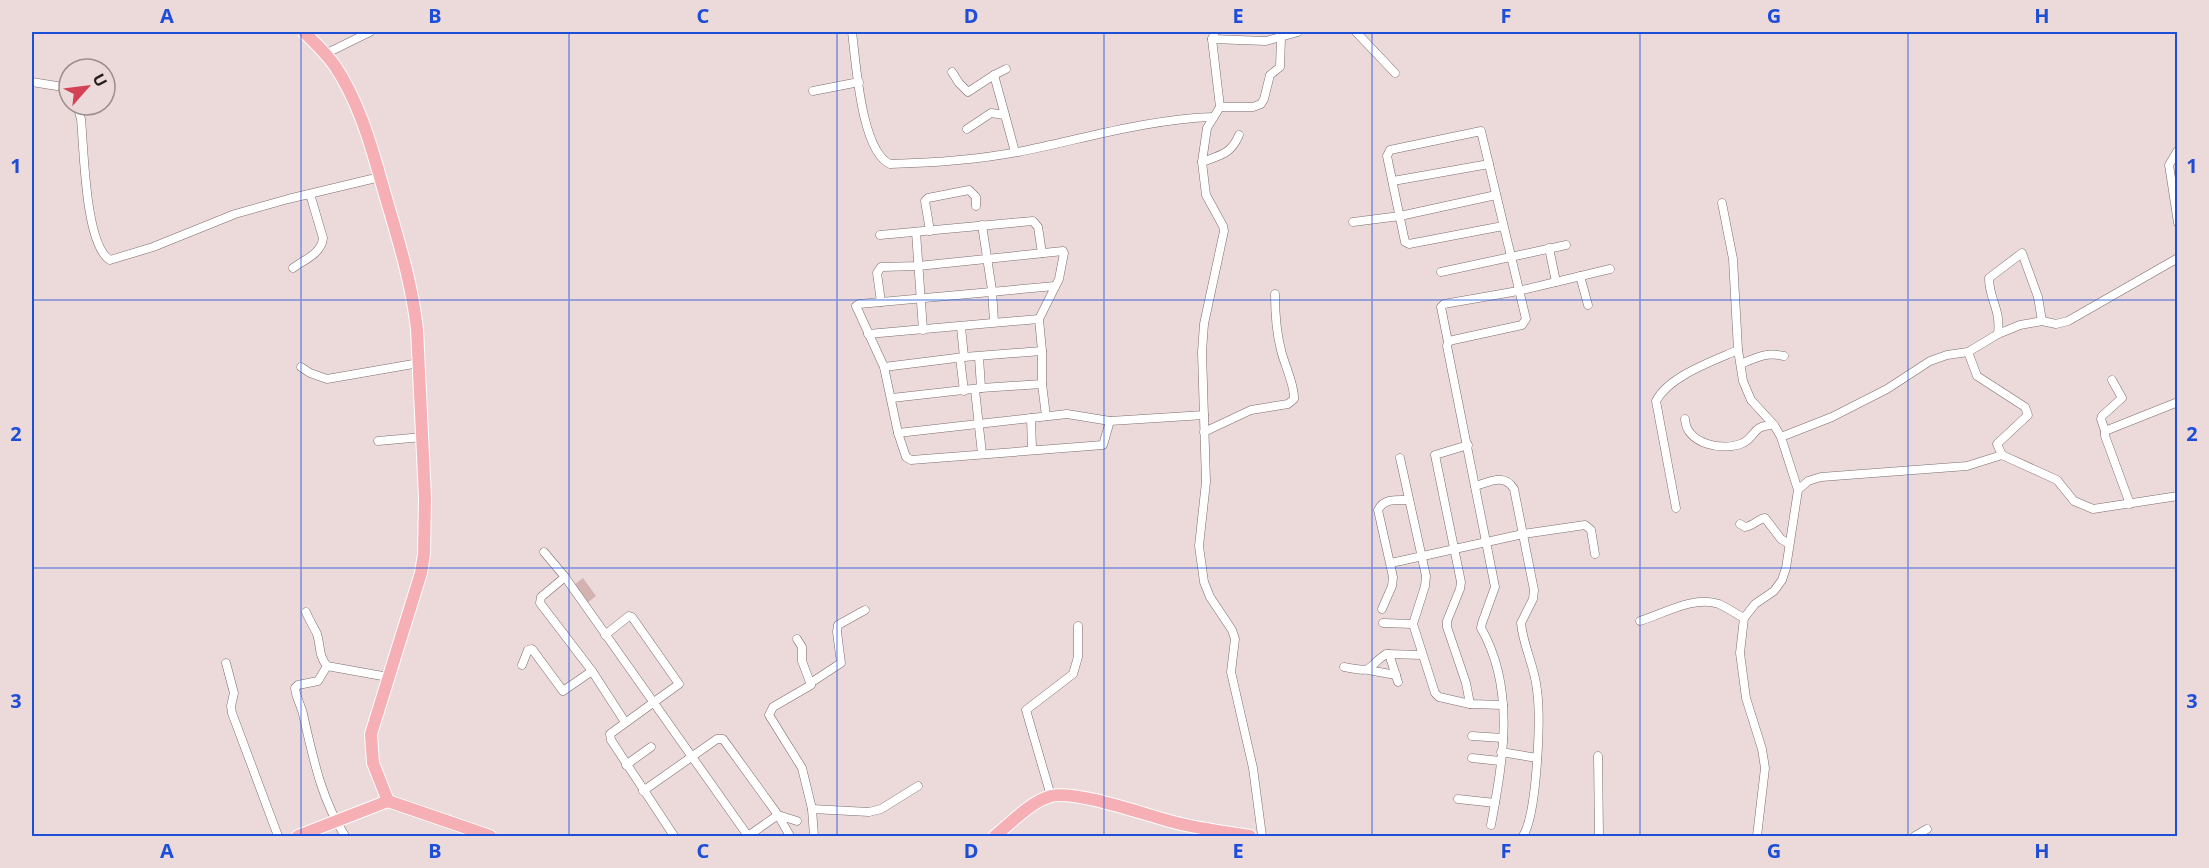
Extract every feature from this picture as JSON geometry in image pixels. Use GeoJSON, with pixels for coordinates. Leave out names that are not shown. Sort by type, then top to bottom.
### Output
{"type":"FeatureCollection","features":[{"type":"Feature","properties":{"kind":"main road"},"geometry":{"type":"LineString","coordinates":[[304,32],[335,67],[360,114],[400,242],[414,304],[426,498],[423,564],[371,734],[373,763],[388,801]]}},
{"type":"Feature","properties":{"kind":"main road"},"geometry":{"type":"LineString","coordinates":[[995,837],[1031,807],[1051,796],[1084,798],[1178,823],[1250,837]]}},
{"type":"Feature","properties":{"kind":"main road"},"geometry":{"type":"LineString","coordinates":[[298,837],[388,801],[490,837]]}},
{"type":"Feature","properties":{"kind":"street"},"geometry":{"type":"LineString","coordinates":[[325,54],[370,32]]}},
{"type":"Feature","properties":{"kind":"street"},"geometry":{"type":"LineString","coordinates":[[852,32],[867,131],[872,143],[886,163],[918,164],[968,160],[1015,153],[1182,118],[1213,117]]}},
{"type":"Feature","properties":{"kind":"street"},"geometry":{"type":"LineString","coordinates":[[1262,837],[1253,768],[1232,678],[1235,639],[1232,630],[1210,597],[1200,561],[1199,546],[1206,482],[1202,352],[1204,324],[1224,231],[1206,195],[1202,162],[1207,128],[1220,107],[1213,35],[1266,41],[1298,32]]}},
{"type":"Feature","properties":{"kind":"street"},"geometry":{"type":"LineString","coordinates":[[1356,32],[1395,73]]}},
{"type":"Feature","properties":{"kind":"street"},"geometry":{"type":"LineString","coordinates":[[1220,107],[1252,107],[1261,104],[1270,75],[1280,67],[1281,38]]}},
{"type":"Feature","properties":{"kind":"street"},"geometry":{"type":"LineString","coordinates":[[952,72],[968,92],[1006,69]]}},
{"type":"Feature","properties":{"kind":"street"},"geometry":{"type":"LineString","coordinates":[[994,75],[1015,153]]}},
{"type":"Feature","properties":{"kind":"street"},"geometry":{"type":"LineString","coordinates":[[32,82],[57,86]]}},
{"type":"Feature","properties":{"kind":"street"},"geometry":{"type":"LineString","coordinates":[[813,91],[859,82]]}},
{"type":"Feature","properties":{"kind":"street"},"geometry":{"type":"LineString","coordinates":[[967,129],[991,113],[1005,115]]}},
{"type":"Feature","properties":{"kind":"street"},"geometry":{"type":"LineString","coordinates":[[80,117],[93,231],[99,249],[110,260],[153,247],[235,214],[380,177]]}},
{"type":"Feature","properties":{"kind":"street"},"geometry":{"type":"LineString","coordinates":[[1448,342],[1522,325],[1526,319],[1482,133],[1479,131],[1390,150],[1388,156],[1405,242],[1409,244],[1503,226]]}},
{"type":"Feature","properties":{"kind":"street"},"geometry":{"type":"LineString","coordinates":[[1202,162],[1227,153],[1232,149],[1239,135]]}},
{"type":"Feature","properties":{"kind":"street"},"geometry":{"type":"LineString","coordinates":[[2178,150],[2169,165],[2178,223]]}},
{"type":"Feature","properties":{"kind":"street"},"geometry":{"type":"LineString","coordinates":[[1393,181],[1489,164]]}},
{"type":"Feature","properties":{"kind":"street"},"geometry":{"type":"LineString","coordinates":[[930,231],[925,201],[928,198],[969,190],[976,197],[976,206]]}},
{"type":"Feature","properties":{"kind":"street"},"geometry":{"type":"LineString","coordinates":[[293,268],[320,249],[323,243],[310,194]]}},
{"type":"Feature","properties":{"kind":"street"},"geometry":{"type":"LineString","coordinates":[[1353,222],[1400,216],[1497,195]]}},
{"type":"Feature","properties":{"kind":"street"},"geometry":{"type":"LineString","coordinates":[[1722,203],[1733,259],[1738,350],[1743,381],[1751,400],[1774,425],[1781,437],[1798,490],[1786,568],[1782,580],[1774,591],[1755,604],[1744,618],[1740,653],[1746,698],[1762,749],[1765,768],[1757,837]]}},
{"type":"Feature","properties":{"kind":"street"},"geometry":{"type":"LineString","coordinates":[[880,235],[1033,221],[1038,227],[1042,252]]}},
{"type":"Feature","properties":{"kind":"street"},"geometry":{"type":"LineString","coordinates":[[982,225],[992,290],[993,322]]}},
{"type":"Feature","properties":{"kind":"street"},"geometry":{"type":"LineString","coordinates":[[916,232],[923,330]]}},
{"type":"Feature","properties":{"kind":"street"},"geometry":{"type":"LineString","coordinates":[[1441,272],[1566,245]]}},
{"type":"Feature","properties":{"kind":"street"},"geometry":{"type":"LineString","coordinates":[[1549,248],[1556,282]]}},
{"type":"Feature","properties":{"kind":"street"},"geometry":{"type":"LineString","coordinates":[[881,302],[877,273],[879,268],[918,266],[1060,250],[1064,252],[1055,286],[1039,319],[1046,416]]}},
{"type":"Feature","properties":{"kind":"street"},"geometry":{"type":"LineString","coordinates":[[1998,334],[1999,311],[1989,286],[1989,278],[2022,253],[2038,297],[2042,321]]}},
{"type":"Feature","properties":{"kind":"street"},"geometry":{"type":"LineString","coordinates":[[1781,437],[1832,417],[1887,389],[1930,361],[1947,355],[1968,352],[1998,334],[2020,325],[2042,321],[2056,324],[2068,321],[2178,258]]}},
{"type":"Feature","properties":{"kind":"street"},"geometry":{"type":"LineString","coordinates":[[1491,825],[1503,738],[1503,705],[1499,671],[1481,628],[1495,587],[1441,308],[1442,305],[1518,291],[1610,269]]}},
{"type":"Feature","properties":{"kind":"street"},"geometry":{"type":"LineString","coordinates":[[1580,276],[1588,305]]}},
{"type":"Feature","properties":{"kind":"street"},"geometry":{"type":"LineString","coordinates":[[1055,286],[992,290],[856,306],[884,367],[898,433],[908,460],[1103,445],[1112,421]]}},
{"type":"Feature","properties":{"kind":"street"},"geometry":{"type":"LineString","coordinates":[[1204,432],[1251,410],[1288,404],[1294,399],[1277,333],[1275,294]]}},
{"type":"Feature","properties":{"kind":"street"},"geometry":{"type":"LineString","coordinates":[[868,334],[1039,319]]}},
{"type":"Feature","properties":{"kind":"street"},"geometry":{"type":"LineString","coordinates":[[961,327],[964,391]]}},
{"type":"Feature","properties":{"kind":"street"},"geometry":{"type":"LineString","coordinates":[[1677,508],[1656,401],[1681,376],[1738,350]]}},
{"type":"Feature","properties":{"kind":"street"},"geometry":{"type":"LineString","coordinates":[[884,367],[1042,351]]}},
{"type":"Feature","properties":{"kind":"street"},"geometry":{"type":"LineString","coordinates":[[1968,352],[1977,376],[2028,411],[2028,415],[1997,444],[2002,455],[2057,480],[2070,498],[2093,509],[2178,496]]}},
{"type":"Feature","properties":{"kind":"street"},"geometry":{"type":"LineString","coordinates":[[1741,364],[1764,354],[1784,356]]}},
{"type":"Feature","properties":{"kind":"street"},"geometry":{"type":"LineString","coordinates":[[979,357],[979,423],[982,454]]}},
{"type":"Feature","properties":{"kind":"street"},"geometry":{"type":"LineString","coordinates":[[301,367],[327,379],[419,363]]}},
{"type":"Feature","properties":{"kind":"street"},"geometry":{"type":"LineString","coordinates":[[2112,380],[2122,398],[2101,419],[2105,431],[2104,436],[2130,504]]}},
{"type":"Feature","properties":{"kind":"street"},"geometry":{"type":"LineString","coordinates":[[892,398],[1042,384]]}},
{"type":"Feature","properties":{"kind":"street"},"geometry":{"type":"LineString","coordinates":[[2105,431],[2178,402]]}},
{"type":"Feature","properties":{"kind":"street"},"geometry":{"type":"LineString","coordinates":[[898,433],[1075,414],[1112,421],[1204,415]]}},
{"type":"Feature","properties":{"kind":"street"},"geometry":{"type":"LineString","coordinates":[[1031,418],[1032,449]]}},
{"type":"Feature","properties":{"kind":"street"},"geometry":{"type":"LineString","coordinates":[[1685,419],[1686,427],[1693,436],[1703,442],[1723,446],[1745,442],[1759,427],[1774,425]]}},
{"type":"Feature","properties":{"kind":"street"},"geometry":{"type":"LineString","coordinates":[[378,441],[423,437]]}},
{"type":"Feature","properties":{"kind":"street"},"geometry":{"type":"LineString","coordinates":[[1468,445],[1435,455],[1461,582],[1447,627],[1466,683],[1470,704]]}},
{"type":"Feature","properties":{"kind":"street"},"geometry":{"type":"LineString","coordinates":[[1798,490],[1808,481],[1821,477],[1967,466],[2002,455]]}},
{"type":"Feature","properties":{"kind":"street"},"geometry":{"type":"LineString","coordinates":[[1400,458],[1426,581],[1413,624],[1434,690],[1439,697],[1470,704],[1503,705]]}},
{"type":"Feature","properties":{"kind":"street"},"geometry":{"type":"LineString","coordinates":[[1475,486],[1502,478],[1512,485],[1534,590],[1533,599],[1521,623],[1532,661],[1537,690],[1539,726],[1534,794],[1523,837]]}},
{"type":"Feature","properties":{"kind":"street"},"geometry":{"type":"LineString","coordinates":[[1382,609],[1392,586],[1391,563],[1378,510],[1387,501],[1409,500]]}},
{"type":"Feature","properties":{"kind":"street"},"geometry":{"type":"LineString","coordinates":[[1740,524],[1750,527],[1765,518],[1781,539],[1789,544]]}},
{"type":"Feature","properties":{"kind":"street"},"geometry":{"type":"LineString","coordinates":[[1391,563],[1523,534],[1585,525],[1591,530],[1595,554]]}},
{"type":"Feature","properties":{"kind":"street"},"geometry":{"type":"LineString","coordinates":[[544,552],[565,578],[748,836],[778,816],[797,820]]}},
{"type":"Feature","properties":{"kind":"street"},"geometry":{"type":"LineString","coordinates":[[565,578],[541,597],[540,603],[592,671],[625,722]]}},
{"type":"Feature","properties":{"kind":"street"},"geometry":{"type":"LineString","coordinates":[[1640,621],[1675,608],[1706,602],[1718,604],[1744,618]]}},
{"type":"Feature","properties":{"kind":"street"},"geometry":{"type":"LineString","coordinates":[[814,837],[812,809],[802,768],[769,715],[773,707],[808,689],[812,682],[841,663],[838,625],[865,610]]}},
{"type":"Feature","properties":{"kind":"street"},"geometry":{"type":"LineString","coordinates":[[306,612],[316,631],[321,658],[327,666],[388,677]]}},
{"type":"Feature","properties":{"kind":"street"},"geometry":{"type":"LineString","coordinates":[[605,635],[628,616],[632,617],[679,682],[679,686],[610,734],[626,765],[674,837]]}},
{"type":"Feature","properties":{"kind":"street"},"geometry":{"type":"LineString","coordinates":[[1383,623],[1413,624]]}},
{"type":"Feature","properties":{"kind":"street"},"geometry":{"type":"LineString","coordinates":[[1051,796],[1026,711],[1073,674],[1078,657],[1078,626]]}},
{"type":"Feature","properties":{"kind":"street"},"geometry":{"type":"LineString","coordinates":[[797,639],[802,647],[804,666],[812,682]]}},
{"type":"Feature","properties":{"kind":"street"},"geometry":{"type":"LineString","coordinates":[[522,665],[528,650],[532,649],[563,691],[592,671]]}},
{"type":"Feature","properties":{"kind":"street"},"geometry":{"type":"LineString","coordinates":[[1368,670],[1383,656],[1389,654],[1422,655]]}},
{"type":"Feature","properties":{"kind":"street"},"geometry":{"type":"LineString","coordinates":[[1344,667],[1368,670],[1397,679],[1389,654]]}},
{"type":"Feature","properties":{"kind":"street"},"geometry":{"type":"LineString","coordinates":[[226,663],[234,693],[232,713],[278,837]]}},
{"type":"Feature","properties":{"kind":"street"},"geometry":{"type":"LineString","coordinates":[[327,666],[318,681],[298,685],[295,688],[322,789],[345,837]]}},
{"type":"Feature","properties":{"kind":"street"},"geometry":{"type":"LineString","coordinates":[[1472,736],[1503,738]]}},
{"type":"Feature","properties":{"kind":"street"},"geometry":{"type":"LineString","coordinates":[[643,791],[717,739],[723,739],[778,816],[790,837]]}},
{"type":"Feature","properties":{"kind":"street"},"geometry":{"type":"LineString","coordinates":[[626,765],[651,747]]}},
{"type":"Feature","properties":{"kind":"street"},"geometry":{"type":"LineString","coordinates":[[1598,756],[1599,837]]}},
{"type":"Feature","properties":{"kind":"street"},"geometry":{"type":"LineString","coordinates":[[1472,758],[1536,758]]}},
{"type":"Feature","properties":{"kind":"street"},"geometry":{"type":"LineString","coordinates":[[812,809],[869,812],[881,809],[918,786]]}},
{"type":"Feature","properties":{"kind":"street"},"geometry":{"type":"LineString","coordinates":[[1458,799],[1495,803]]}},
{"type":"Feature","properties":{"kind":"street"},"geometry":{"type":"LineString","coordinates":[[1915,837],[1927,829]]}},
{"type":"Feature","properties":{"kind":"shaded area"},"geometry":{"type":"Polygon","coordinates":[[[583,578],[596,596],[587,603],[574,585],[583,578]]]}}]}
